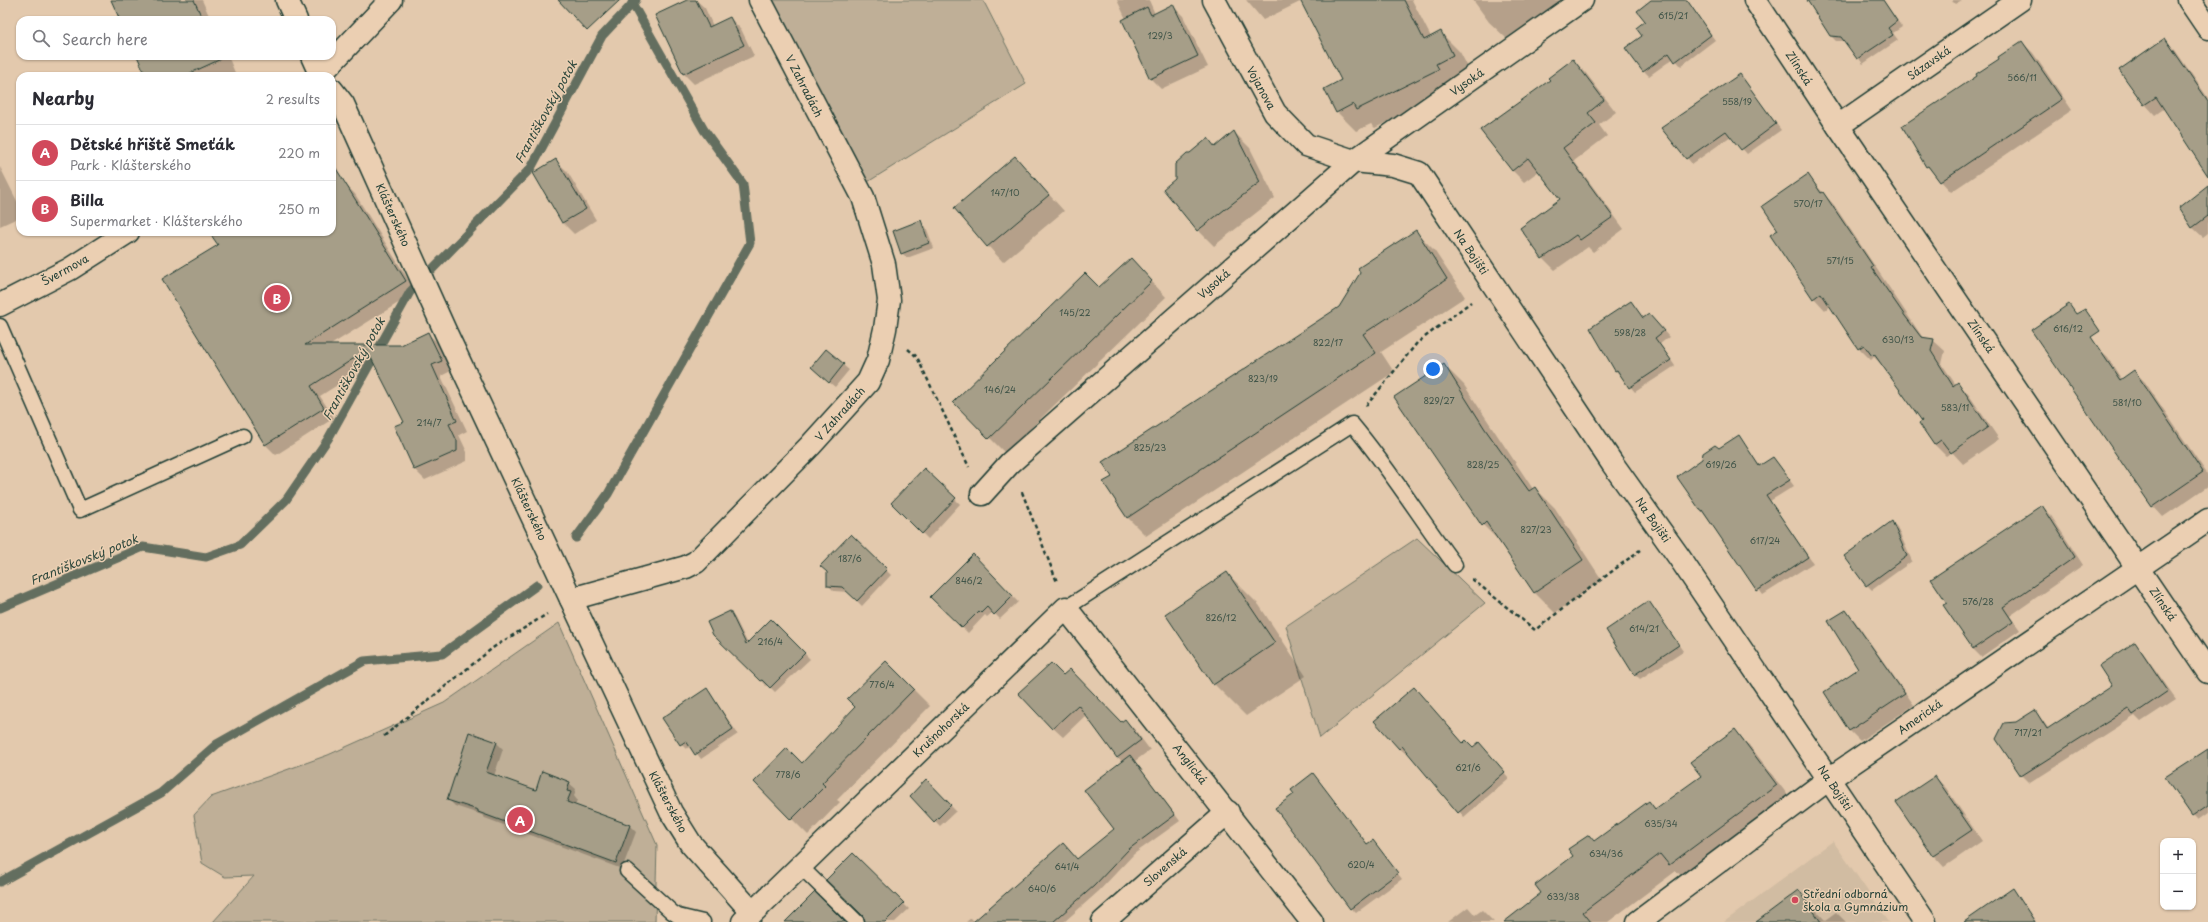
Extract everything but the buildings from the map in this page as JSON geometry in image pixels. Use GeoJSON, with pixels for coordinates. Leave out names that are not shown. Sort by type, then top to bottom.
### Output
{"type":"FeatureCollection","features":[{"type":"Feature","properties":{"kind":"street"},"geometry":{"type":"LineString","coordinates":[[287,0],[294,16]]}},
{"type":"Feature","properties":{"kind":"street"},"geometry":{"type":"LineString","coordinates":[[336,59],[391,0]]}},
{"type":"Feature","properties":{"kind":"street","name":"V Zahradách"},"geometry":{"type":"LineString","coordinates":[[571,599],[686,567],[696,562],[810,446],[868,382],[878,360],[885,329],[889,300],[884,264],[862,197],[760,0]]}},
{"type":"Feature","properties":{"kind":"street","name":"Vojanova"},"geometry":{"type":"LineString","coordinates":[[1214,0],[1275,113],[1306,145],[1354,161]]}},
{"type":"Feature","properties":{"kind":"street","name":"Vysoká"},"geometry":{"type":"LineString","coordinates":[[982,494],[1010,464],[1354,161],[1582,0]]}},
{"type":"Feature","properties":{"kind":"street","name":"Zlínská"},"geometry":{"type":"LineString","coordinates":[[1755,0],[1838,126],[2208,672]]}},
{"type":"Feature","properties":{"kind":"street","name":"Sázavská"},"geometry":{"type":"LineString","coordinates":[[1838,126],[2020,0]]}},
{"type":"Feature","properties":{"kind":"street"},"geometry":{"type":"LineString","coordinates":[[2189,0],[2208,28]]}},
{"type":"Feature","properties":{"kind":"street"},"geometry":{"type":"LineString","coordinates":[[324,72],[335,60]]}},
{"type":"Feature","properties":{"kind":"street","name":"Klášterského"},"geometry":{"type":"LineString","coordinates":[[336,95],[343,104],[446,332],[671,812],[691,844],[747,917]]}},
{"type":"Feature","properties":{"kind":"street","name":"Na Bojišti"},"geometry":{"type":"LineString","coordinates":[[1354,161],[1393,164],[1418,173],[1612,464],[1662,533],[1924,922]]}},
{"type":"Feature","properties":{"kind":"street","name":"Švermova"},"geometry":{"type":"LineString","coordinates":[[0,304],[70,269],[122,236]]}},
{"type":"Feature","properties":{"kind":"street","name":"Americká"},"geometry":{"type":"LineString","coordinates":[[1638,922],[1829,779],[2208,520]]}},
{"type":"Feature","properties":{"kind":"street","name":"Anglická"},"geometry":{"type":"LineString","coordinates":[[1066,608],[1228,812],[1312,922]]}},
{"type":"Feature","properties":{"kind":"street","name":"Krušnohorská"},"geometry":{"type":"LineString","coordinates":[[747,917],[1066,608]]}},
{"type":"Feature","properties":{"kind":"street","name":"Slovenská"},"geometry":{"type":"LineString","coordinates":[[1102,922],[1228,812]]}},
{"type":"Feature","properties":{"kind":"lane"},"geometry":{"type":"LineString","coordinates":[[0,326],[80,510],[243,436]]}},
{"type":"Feature","properties":{"kind":"lane"},"geometry":{"type":"LineString","coordinates":[[1066,608],[1352,424],[1378,455],[1420,518],[1455,565]]}},
{"type":"Feature","properties":{"kind":"lane"},"geometry":{"type":"LineString","coordinates":[[800,866],[857,922]]}},
{"type":"Feature","properties":{"kind":"lane"},"geometry":{"type":"LineString","coordinates":[[627,871],[672,912],[678,916],[703,922]]}},
{"type":"Feature","properties":{"kind":"path"},"geometry":{"type":"LineString","coordinates":[[1352,424],[1416,343],[1494,285]]}},
{"type":"Feature","properties":{"kind":"path"},"geometry":{"type":"LineString","coordinates":[[917,357],[982,494]]}},
{"type":"Feature","properties":{"kind":"path"},"geometry":{"type":"LineString","coordinates":[[1031,513],[1066,608]]}},
{"type":"Feature","properties":{"kind":"path"},"geometry":{"type":"LineString","coordinates":[[1455,565],[1535,630],[1662,533]]}},
{"type":"Feature","properties":{"kind":"path"},"geometry":{"type":"LineString","coordinates":[[384,736],[494,647],[571,599]]}},
{"type":"Feature","properties":{"kind":"shaded area"},"geometry":{"type":"Polygon","coordinates":[[[771,0],[983,0],[1026,84],[866,183],[771,0]]]}},
{"type":"Feature","properties":{"kind":"shaded area"},"geometry":{"type":"Polygon","coordinates":[[[1417,538],[1485,603],[1320,738],[1286,626],[1417,538]]]}},
{"type":"Feature","properties":{"kind":"shaded area"},"geometry":{"type":"Polygon","coordinates":[[[559,623],[657,845],[655,922],[213,922],[254,876],[225,877],[202,863],[194,815],[211,797],[328,755],[444,703],[559,623]]]}},
{"type":"Feature","properties":{"kind":"shaded area"},"geometry":{"type":"Polygon","coordinates":[[[1833,841],[1889,922],[1724,922],[1833,841]]]}},
{"type":"Feature","properties":{"kind":"waterway","name":"Františkovský potok"},"geometry":{"type":"LineString","coordinates":[[0,608],[143,547],[206,557],[240,545],[286,500],[328,439],[410,292],[531,168],[602,36],[636,0]]}},
{"type":"Feature","properties":{"kind":"waterway"},"geometry":{"type":"LineString","coordinates":[[576,538],[608,494],[750,243],[743,184],[704,130],[632,3]]}},
{"type":"Feature","properties":{"kind":"waterway"},"geometry":{"type":"LineString","coordinates":[[0,882],[161,793],[217,744],[364,661],[442,654],[537,585]]}},
{"type":"Feature","properties":{"kind":"place","name":"Billa"},"geometry":{"type":"Point","coordinates":[277,298]}},
{"type":"Feature","properties":{"kind":"place","name":"Dětské hřiště Smeťák"},"geometry":{"type":"Point","coordinates":[520,820]}},
{"type":"Feature","properties":{"kind":"place","name":"Střední odborná škola a Gymnázium"},"geometry":{"type":"Point","coordinates":[1795,900]}}]}
